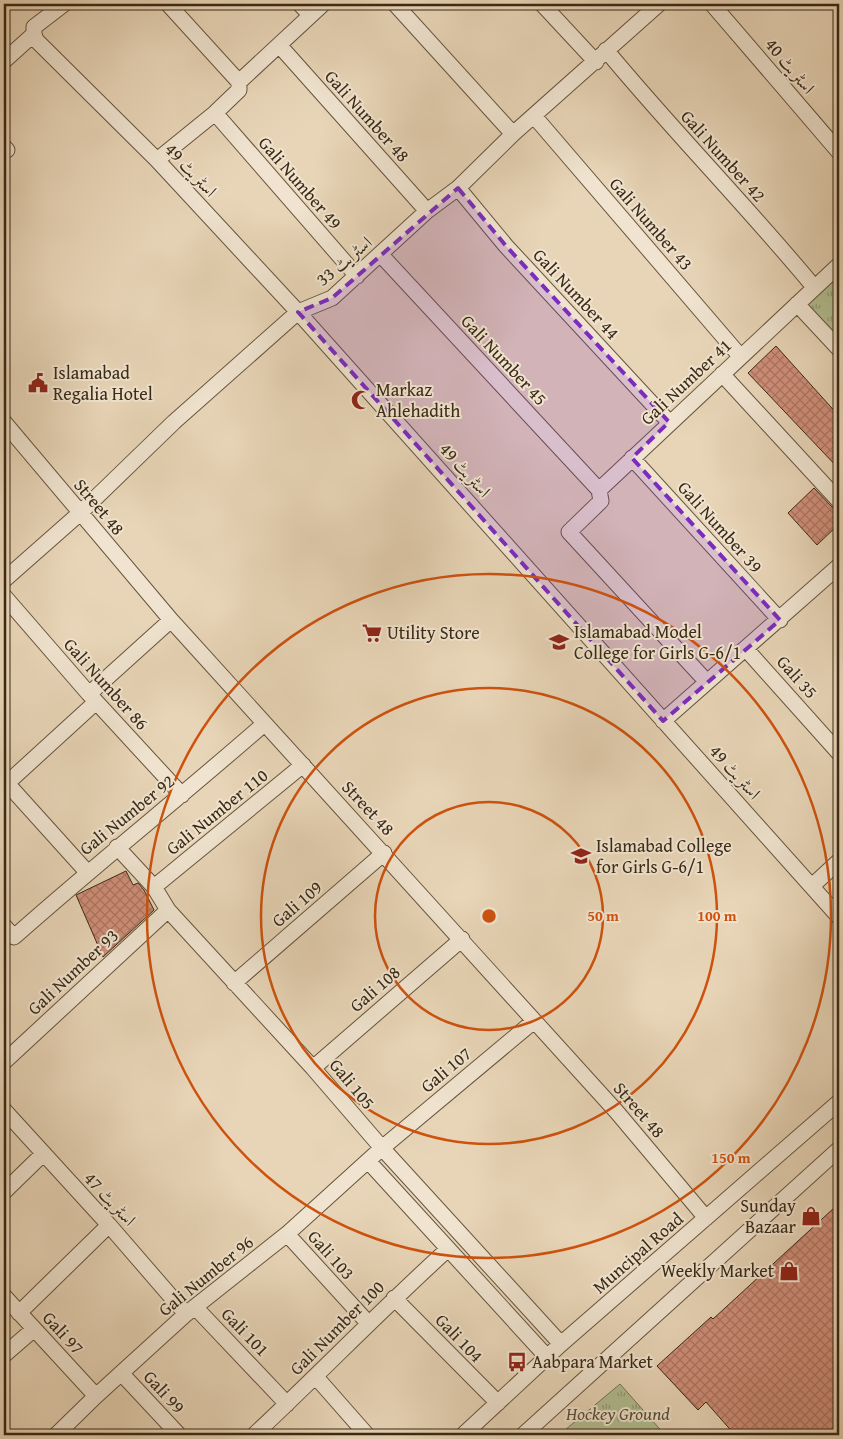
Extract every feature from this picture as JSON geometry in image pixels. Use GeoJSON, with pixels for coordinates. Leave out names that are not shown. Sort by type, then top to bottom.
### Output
{"type":"FeatureCollection","features":[{"type":"Feature","properties":{"kind":"street"},"geometry":{"type":"LineString","coordinates":[[4,61],[34,34],[34,27],[64,4]]}},
{"type":"Feature","properties":{"kind":"street"},"geometry":{"type":"LineString","coordinates":[[168,4],[239,86]]}},
{"type":"Feature","properties":{"kind":"street"},"geometry":{"type":"LineString","coordinates":[[156,160],[215,114],[279,45],[305,9],[323,4]]}},
{"type":"Feature","properties":{"kind":"street"},"geometry":{"type":"LineString","coordinates":[[396,4],[513,134]]}},
{"type":"Feature","properties":{"kind":"street"},"geometry":{"type":"LineString","coordinates":[[542,4],[596,62]]}},
{"type":"Feature","properties":{"kind":"street","name":"اسٹریٹ 33"},"geometry":{"type":"LineString","coordinates":[[4,580],[80,514],[174,422],[298,312],[332,298],[382,255],[427,212],[458,188],[513,134],[659,4]]}},
{"type":"Feature","properties":{"kind":"street","name":"اسٹریٹ 40"},"geometry":{"type":"LineString","coordinates":[[712,4],[839,152]]}},
{"type":"Feature","properties":{"kind":"street","name":"اسٹریٹ 49"},"geometry":{"type":"LineString","coordinates":[[34,34],[36,40],[156,160],[298,312],[839,918]]}},
{"type":"Feature","properties":{"kind":"street","name":"Gali Number 48"},"geometry":{"type":"LineString","coordinates":[[279,45],[427,212]]}},
{"type":"Feature","properties":{"kind":"street","name":"Gali Number 42"},"geometry":{"type":"LineString","coordinates":[[606,50],[658,113],[814,287]]}},
{"type":"Feature","properties":{"kind":"street","name":"Gali Number 49"},"geometry":{"type":"LineString","coordinates":[[215,114],[357,276]]}},
{"type":"Feature","properties":{"kind":"street","name":"Gali Number 43"},"geometry":{"type":"LineString","coordinates":[[534,116],[740,356]]}},
{"type":"Feature","properties":{"kind":"street","name":"Gali Number 44"},"geometry":{"type":"LineString","coordinates":[[458,188],[506,246],[669,422]]}},
{"type":"Feature","properties":{"kind":"street","name":"Gali Number 45"},"geometry":{"type":"LineString","coordinates":[[382,255],[599,490]]}},
{"type":"Feature","properties":{"kind":"street","name":"Gali Number 41"},"geometry":{"type":"LineString","coordinates":[[706,681],[570,532],[601,501],[599,490],[669,422],[839,265]]}},
{"type":"Feature","properties":{"kind":"street"},"geometry":{"type":"LineString","coordinates":[[797,304],[839,348]]}},
{"type":"Feature","properties":{"kind":"street"},"geometry":{"type":"LineString","coordinates":[[722,374],[839,501]]}},
{"type":"Feature","properties":{"kind":"street","name":"Street 48"},"geometry":{"type":"LineString","coordinates":[[4,422],[170,620],[462,939],[616,1111],[706,1218]]}},
{"type":"Feature","properties":{"kind":"street","name":"Gali Number 39"},"geometry":{"type":"LineString","coordinates":[[632,458],[780,620]]}},
{"type":"Feature","properties":{"kind":"street"},"geometry":{"type":"LineString","coordinates":[[663,721],[706,681],[780,620],[839,566]]}},
{"type":"Feature","properties":{"kind":"street","name":"Gali Number 86"},"geometry":{"type":"LineString","coordinates":[[4,596],[92,698],[182,795]]}},
{"type":"Feature","properties":{"kind":"street"},"geometry":{"type":"LineString","coordinates":[[87,872],[5,783],[170,620]]}},
{"type":"Feature","properties":{"kind":"street","name":"Gali 35"},"geometry":{"type":"LineString","coordinates":[[746,649],[839,753]]}},
{"type":"Feature","properties":{"kind":"street","name":"Gali Number 92"},"geometry":{"type":"LineString","coordinates":[[9,931],[87,872],[182,795],[264,724]]}},
{"type":"Feature","properties":{"kind":"street","name":"Gali Number 110"},"geometry":{"type":"LineString","coordinates":[[154,888],[303,766]]}},
{"type":"Feature","properties":{"kind":"street","name":"Gali 105"},"geometry":{"type":"LineString","coordinates":[[117,846],[154,888],[168,910],[234,984],[314,1068],[382,1148],[561,1344]]}},
{"type":"Feature","properties":{"kind":"street","name":"Gali 109"},"geometry":{"type":"LineString","coordinates":[[234,984],[384,853]]}},
{"type":"Feature","properties":{"kind":"street"},"geometry":{"type":"LineString","coordinates":[[812,886],[839,861]]}},
{"type":"Feature","properties":{"kind":"street","name":"Gali Number 93"},"geometry":{"type":"LineString","coordinates":[[4,1062],[168,910]]}},
{"type":"Feature","properties":{"kind":"street","name":"Gali 108"},"geometry":{"type":"LineString","coordinates":[[314,1068],[462,939]]}},
{"type":"Feature","properties":{"kind":"street","name":"Gali 107"},"geometry":{"type":"LineString","coordinates":[[382,1148],[534,1021]]}},
{"type":"Feature","properties":{"kind":"street","name":"Muncipal Road"},"geometry":{"type":"LineString","coordinates":[[463,1435],[561,1344],[839,1102]]}},
{"type":"Feature","properties":{"kind":"street","name":"اسٹریٹ 47"},"geometry":{"type":"LineString","coordinates":[[4,1110],[42,1154],[191,1311]]}},
{"type":"Feature","properties":{"kind":"street","name":"Gali Number 96"},"geometry":{"type":"LineString","coordinates":[[56,1435],[96,1396],[191,1311],[287,1234],[382,1148]]}},
{"type":"Feature","properties":{"kind":"street"},"geometry":{"type":"LineString","coordinates":[[523,1435],[839,1149]]}},
{"type":"Feature","properties":{"kind":"street"},"geometry":{"type":"LineString","coordinates":[[4,1192],[42,1154]]}},
{"type":"Feature","properties":{"kind":"street"},"geometry":{"type":"LineString","coordinates":[[368,1161],[548,1357]]}},
{"type":"Feature","properties":{"kind":"street"},"geometry":{"type":"LineString","coordinates":[[19,1313],[109,1225]]}},
{"type":"Feature","properties":{"kind":"street","name":"Gali 103"},"geometry":{"type":"LineString","coordinates":[[287,1234],[369,1324]]}},
{"type":"Feature","properties":{"kind":"street","name":"Gali Number 100"},"geometry":{"type":"LineString","coordinates":[[254,1435],[316,1378],[394,1298],[448,1249]]}},
{"type":"Feature","properties":{"kind":"street","name":"Gali 97"},"geometry":{"type":"LineString","coordinates":[[4,1296],[96,1396]]}},
{"type":"Feature","properties":{"kind":"street","name":"Gali 104"},"geometry":{"type":"LineString","coordinates":[[394,1298],[498,1404]]}},
{"type":"Feature","properties":{"kind":"street","name":"Gali 101"},"geometry":{"type":"LineString","coordinates":[[191,1311],[287,1404]]}},
{"type":"Feature","properties":{"kind":"street"},"geometry":{"type":"LineString","coordinates":[[4,1355],[34,1329]]}},
{"type":"Feature","properties":{"kind":"street","name":"Gali 99"},"geometry":{"type":"LineString","coordinates":[[122,1374],[179,1435]]}},
{"type":"Feature","properties":{"kind":"street"},"geometry":{"type":"LineString","coordinates":[[316,1378],[368,1435]]}},
{"type":"Feature","properties":{"kind":"highlighted area"},"geometry":{"type":"Polygon","coordinates":[[[458,188],[506,246],[669,422],[632,458],[780,620],[663,721],[298,312],[332,298],[458,188]]]}},
{"type":"Feature","properties":{"kind":"green space"},"geometry":{"type":"Polygon","coordinates":[[[839,271],[839,341],[803,302],[839,271]]]}},
{"type":"Feature","properties":{"kind":"green space","name":"Hockey Ground"},"geometry":{"type":"Polygon","coordinates":[[[620,1384],[665,1435],[559,1435],[620,1384]]]}},
{"type":"Feature","properties":{"kind":"building"},"geometry":{"type":"Polygon","coordinates":[[[776,346],[839,416],[839,469],[748,373],[776,346]]]}},
{"type":"Feature","properties":{"kind":"building"},"geometry":{"type":"Polygon","coordinates":[[[814,488],[832,507],[839,510],[839,524],[817,545],[788,513],[814,488]]]}},
{"type":"Feature","properties":{"kind":"building"},"geometry":{"type":"Polygon","coordinates":[[[126,871],[133,885],[138,883],[144,890],[154,910],[103,957],[76,895],[126,871]]]}},
{"type":"Feature","properties":{"kind":"building","name":"Weekly Market"},"geometry":{"type":"Polygon","coordinates":[[[834,1208],[839,1214],[839,1435],[735,1435],[706,1402],[698,1410],[657,1366],[711,1317],[713,1319],[834,1208]]]}},
{"type":"Feature","properties":{"kind":"place","name":"Islamabad Regalia Hotel"},"geometry":{"type":"Point","coordinates":[38,383]}},
{"type":"Feature","properties":{"kind":"place","name":"Markaz Ahlehadith"},"geometry":{"type":"Point","coordinates":[361,400]}},
{"type":"Feature","properties":{"kind":"place","name":"Utility Store"},"geometry":{"type":"Point","coordinates":[372,633]}},
{"type":"Feature","properties":{"kind":"place","name":"Islamabad Model College for Girls G-6/1"},"geometry":{"type":"Point","coordinates":[559,642]}},
{"type":"Feature","properties":{"kind":"place","name":"Islamabad College for Girls G-6/1"},"geometry":{"type":"Point","coordinates":[581,856]}},
{"type":"Feature","properties":{"kind":"place","name":"Sunday Bazaar"},"geometry":{"type":"Point","coordinates":[811,1216]}},
{"type":"Feature","properties":{"kind":"place","name":"Weekly Market"},"geometry":{"type":"Point","coordinates":[789,1271]}},
{"type":"Feature","properties":{"kind":"place","name":"Aabpara Market"},"geometry":{"type":"Point","coordinates":[517,1362]}}]}
